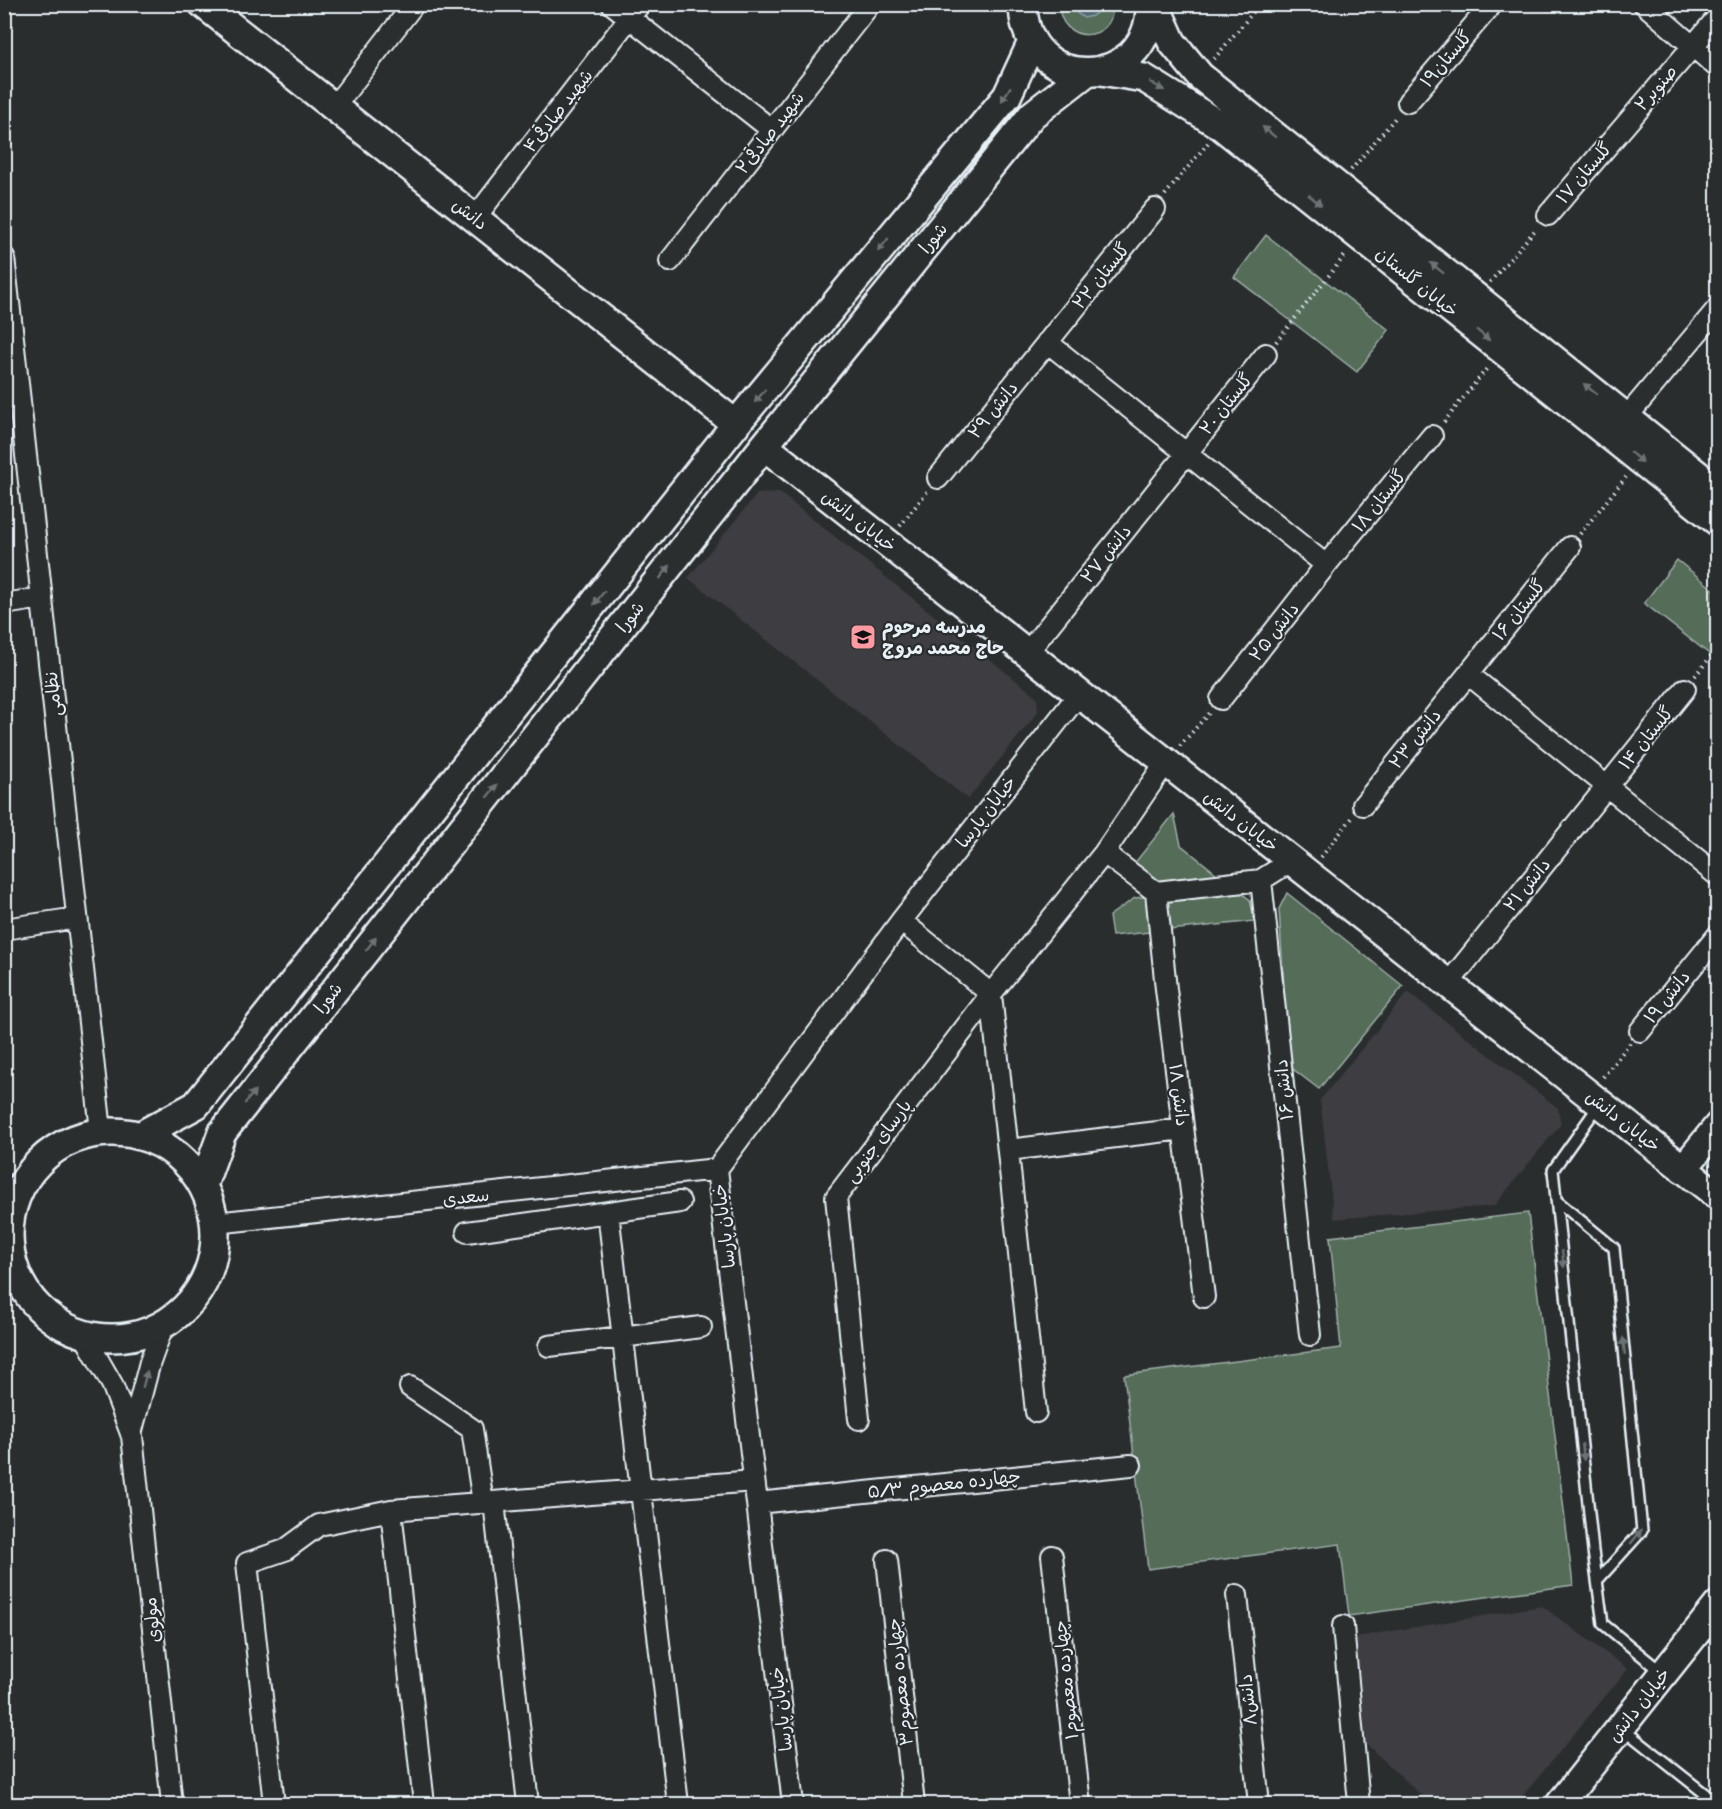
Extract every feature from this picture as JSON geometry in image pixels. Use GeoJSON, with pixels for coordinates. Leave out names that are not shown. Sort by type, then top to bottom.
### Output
{"type":"FeatureCollection","features":[{"type":"Feature","properties":{"kind":"street","name":"دانش"},"geometry":{"type":"LineString","coordinates":[[203,4],[736,424]]}},
{"type":"Feature","properties":{"kind":"street"},"geometry":{"type":"LineString","coordinates":[[334,107],[414,4]]}},
{"type":"Feature","properties":{"kind":"street"},"geometry":{"type":"LineString","coordinates":[[612,4],[635,11],[772,130]]}},
{"type":"Feature","properties":{"kind":"street","name":"شهید صادقی۲"},"geometry":{"type":"LineString","coordinates":[[670,261],[870,4]]}},
{"type":"Feature","properties":{"kind":"street"},"geometry":{"type":"LineString","coordinates":[[1023,4],[1023,21],[1032,42]]}},
{"type":"Feature","properties":{"kind":"street","name":"شورا"},"geometry":{"type":"LineString","coordinates":[[203,1185],[222,1133],[764,446],[1032,116],[1094,72],[1124,61],[1142,42],[1151,19],[1150,4]]}},
{"type":"Feature","properties":{"kind":"street","name":"خیابان گلستان"},"geometry":{"type":"LineString","coordinates":[[1155,4],[1172,42],[1200,76],[1718,491]]}},
{"type":"Feature","properties":{"kind":"street"},"geometry":{"type":"LineString","coordinates":[[1644,4],[1718,68]]}},
{"type":"Feature","properties":{"kind":"street","name":"گلستان۱۹"},"geometry":{"type":"LineString","coordinates":[[1408,102],[1488,10]]}},
{"type":"Feature","properties":{"kind":"street","name":"شهید صادقی۴"},"geometry":{"type":"LineString","coordinates":[[475,218],[635,11]]}},
{"type":"Feature","properties":{"kind":"street","name":"صنوبر۲"},"geometry":{"type":"LineString","coordinates":[[1620,131],[1718,17]]}},
{"type":"Feature","properties":{"kind":"street","name":"خیابان گلستان"},"geometry":{"type":"LineString","coordinates":[[1032,42],[1046,58],[1065,69],[1144,78],[1221,126],[1718,522]]}},
{"type":"Feature","properties":{"kind":"street","name":"شورا"},"geometry":{"type":"LineString","coordinates":[[141,1135],[194,1107],[736,424],[1007,96],[1032,42]]}},
{"type":"Feature","properties":{"kind":"street","name":"گلستان ۱۷"},"geometry":{"type":"LineString","coordinates":[[1548,215],[1620,131]]}},
{"type":"Feature","properties":{"kind":"street","name":"گلستان ۲۲"},"geometry":{"type":"LineString","coordinates":[[1047,342],[1155,209]]}},
{"type":"Feature","properties":{"kind":"street","name":"نظامی"},"geometry":{"type":"LineString","coordinates":[[4,257],[10,353],[42,598],[101,1131]]}},
{"type":"Feature","properties":{"kind":"street"},"geometry":{"type":"LineString","coordinates":[[1626,418],[1718,308]]}},
{"type":"Feature","properties":{"kind":"street"},"geometry":{"type":"LineString","coordinates":[[1047,342],[1326,565]]}},
{"type":"Feature","properties":{"kind":"street","name":"دانش ۲۹"},"geometry":{"type":"LineString","coordinates":[[938,478],[1047,342]]}},
{"type":"Feature","properties":{"kind":"street","name":"گلستان ۲۰"},"geometry":{"type":"LineString","coordinates":[[1186,454],[1266,354]]}},
{"type":"Feature","properties":{"kind":"street","name":"گلستان ۱۸"},"geometry":{"type":"LineString","coordinates":[[1326,565],[1432,436]]}},
{"type":"Feature","properties":{"kind":"street","name":"خیابان دانش"},"geometry":{"type":"LineString","coordinates":[[764,446],[1718,1196]]}},
{"type":"Feature","properties":{"kind":"street","name":"دانش ۲۷"},"geometry":{"type":"LineString","coordinates":[[1027,653],[1186,454]]}},
{"type":"Feature","properties":{"kind":"street","name":"گلستان ۱۶"},"geometry":{"type":"LineString","coordinates":[[1468,674],[1570,547]]}},
{"type":"Feature","properties":{"kind":"street","name":"دانش ۲۵"},"geometry":{"type":"LineString","coordinates":[[1221,699],[1326,565]]}},
{"type":"Feature","properties":{"kind":"street"},"geometry":{"type":"LineString","coordinates":[[4,604],[42,598]]}},
{"type":"Feature","properties":{"kind":"street"},"geometry":{"type":"LineString","coordinates":[[1468,674],[1718,876]]}},
{"type":"Feature","properties":{"kind":"street","name":"دانش ۲۳"},"geometry":{"type":"LineString","coordinates":[[1363,805],[1468,674]]}},
{"type":"Feature","properties":{"kind":"street","name":"گلستان ۱۴"},"geometry":{"type":"LineString","coordinates":[[1606,787],[1685,689]]}},
{"type":"Feature","properties":{"kind":"street","name":"خیابان پارسا"},"geometry":{"type":"LineString","coordinates":[[793,1804],[717,1169],[901,921],[1079,694]]}},
{"type":"Feature","properties":{"kind":"street","name":"پارسای جنوبی"},"geometry":{"type":"LineString","coordinates":[[859,1419],[836,1197],[991,994],[1104,853],[1166,762]]}},
{"type":"Feature","properties":{"kind":"street","name":"دانش ۲۱"},"geometry":{"type":"LineString","coordinates":[[1448,984],[1606,787]]}},
{"type":"Feature","properties":{"kind":"street"},"geometry":{"type":"LineString","coordinates":[[1104,853],[1156,892],[1261,880],[1300,867]]}},
{"type":"Feature","properties":{"kind":"street","name":"دانش ۱۶"},"geometry":{"type":"LineString","coordinates":[[1261,880],[1310,1335]]}},
{"type":"Feature","properties":{"kind":"street","name":"دانش ۱۸"},"geometry":{"type":"LineString","coordinates":[[1156,892],[1204,1297]]}},
{"type":"Feature","properties":{"kind":"street"},"geometry":{"type":"LineString","coordinates":[[4,928],[77,918]]}},
{"type":"Feature","properties":{"kind":"street"},"geometry":{"type":"LineString","coordinates":[[901,921],[991,994],[1036,1412]]}},
{"type":"Feature","properties":{"kind":"street","name":"دانش ۱۹"},"geometry":{"type":"LineString","coordinates":[[1640,1031],[1718,935]]}},
{"type":"Feature","properties":{"kind":"street"},"geometry":{"type":"LineString","coordinates":[[194,1107],[196,1117],[212,1131],[222,1133]]}},
{"type":"Feature","properties":{"kind":"street"},"geometry":{"type":"LineString","coordinates":[[1683,1169],[1718,1126]]}},
{"type":"Feature","properties":{"kind":"street"},"geometry":{"type":"LineString","coordinates":[[1008,1150],[1183,1129]]}},
{"type":"Feature","properties":{"kind":"street"},"geometry":{"type":"LineString","coordinates":[[101,1131],[141,1135],[177,1154],[203,1185],[215,1223],[212,1264],[194,1300],[163,1326],[124,1339],[84,1335],[47,1316],[13,1282],[9,1246],[9,1209],[31,1170],[62,1143],[101,1131]]}},
{"type":"Feature","properties":{"kind":"street","name":"سعدی"},"geometry":{"type":"LineString","coordinates":[[215,1223],[717,1169]]}},
{"type":"Feature","properties":{"kind":"street"},"geometry":{"type":"LineString","coordinates":[[467,1232],[680,1202]]}},
{"type":"Feature","properties":{"kind":"street"},"geometry":{"type":"LineString","coordinates":[[608,1212],[678,1804]]}},
{"type":"Feature","properties":{"kind":"street"},"geometry":{"type":"LineString","coordinates":[[131,1435],[150,1362],[163,1326]]}},
{"type":"Feature","properties":{"kind":"street"},"geometry":{"type":"LineString","coordinates":[[549,1346],[701,1327]]}},
{"type":"Feature","properties":{"kind":"street"},"geometry":{"type":"LineString","coordinates":[[84,1335],[112,1384],[131,1435]]}},
{"type":"Feature","properties":{"kind":"street"},"geometry":{"type":"LineString","coordinates":[[410,1387],[471,1429],[489,1502],[528,1804]]}},
{"type":"Feature","properties":{"kind":"street","name":"مولوی"},"geometry":{"type":"LineString","coordinates":[[131,1435],[172,1804]]}},
{"type":"Feature","properties":{"kind":"street","name":"چهارده معصوم ۵/۳"},"geometry":{"type":"LineString","coordinates":[[757,1503],[1131,1465]]}},
{"type":"Feature","properties":{"kind":"street"},"geometry":{"type":"LineString","coordinates":[[274,1804],[247,1563],[285,1550],[319,1525],[391,1510],[754,1481]]}},
{"type":"Feature","properties":{"kind":"street"},"geometry":{"type":"LineString","coordinates":[[391,1510],[424,1804]]}},
{"type":"Feature","properties":{"kind":"street","name":"چهارده معصوم۱"},"geometry":{"type":"LineString","coordinates":[[1052,1556],[1080,1804]]}},
{"type":"Feature","properties":{"kind":"street","name":"چهارده معصوم۳"},"geometry":{"type":"LineString","coordinates":[[886,1560],[914,1804]]}},
{"type":"Feature","properties":{"kind":"street","name":"دانش۸"},"geometry":{"type":"LineString","coordinates":[[1237,1595],[1259,1804]]}},
{"type":"Feature","properties":{"kind":"street","name":"خیابان دانش"},"geometry":{"type":"LineString","coordinates":[[1560,1804],[1718,1605]]}},
{"type":"Feature","properties":{"kind":"street"},"geometry":{"type":"LineString","coordinates":[[1343,1626],[1359,1804]]}},
{"type":"Feature","properties":{"kind":"lane"},"geometry":{"type":"LineString","coordinates":[[1594,1099],[1553,1170],[1597,1581],[1603,1624],[1664,1673]]}},
{"type":"Feature","properties":{"kind":"lane"},"geometry":{"type":"LineString","coordinates":[[1556,1200],[1614,1248],[1642,1532],[1597,1581]]}},
{"type":"Feature","properties":{"kind":"lane"},"geometry":{"type":"LineString","coordinates":[[1621,1727],[1718,1804]]}},
{"type":"Feature","properties":{"kind":"path"},"geometry":{"type":"LineString","coordinates":[[1200,76],[1260,4]]}},
{"type":"Feature","properties":{"kind":"path"},"geometry":{"type":"LineString","coordinates":[[1336,187],[1408,102]]}},
{"type":"Feature","properties":{"kind":"path"},"geometry":{"type":"LineString","coordinates":[[1155,209],[1221,126]]}},
{"type":"Feature","properties":{"kind":"path"},"geometry":{"type":"LineString","coordinates":[[1476,299],[1548,215]]}},
{"type":"Feature","properties":{"kind":"path"},"geometry":{"type":"LineString","coordinates":[[1266,354],[1360,237]]}},
{"type":"Feature","properties":{"kind":"path"},"geometry":{"type":"LineString","coordinates":[[1432,436],[1502,350]]}},
{"type":"Feature","properties":{"kind":"path"},"geometry":{"type":"LineString","coordinates":[[1570,547],[1640,460]]}},
{"type":"Feature","properties":{"kind":"path"},"geometry":{"type":"LineString","coordinates":[[887,543],[938,478]]}},
{"type":"Feature","properties":{"kind":"path"},"geometry":{"type":"LineString","coordinates":[[1685,689],[1718,648]]}},
{"type":"Feature","properties":{"kind":"path"},"geometry":{"type":"LineString","coordinates":[[1166,762],[1221,699]]}},
{"type":"Feature","properties":{"kind":"path"},"geometry":{"type":"LineString","coordinates":[[1300,867],[1363,805]]}},
{"type":"Feature","properties":{"kind":"path"},"geometry":{"type":"LineString","coordinates":[[1594,1099],[1640,1031]]}},
{"type":"Feature","properties":{"kind":"shaded area","name":"مدرسه مرحوم حاج محمد مروج"},"geometry":{"type":"Polygon","coordinates":[[[780,493],[1037,697],[1038,712],[968,799],[688,578],[757,494],[780,493]]]}},
{"type":"Feature","properties":{"kind":"shaded area"},"geometry":{"type":"Polygon","coordinates":[[[1408,992],[1558,1108],[1561,1124],[1494,1206],[1334,1219],[1320,1100],[1408,992]]]}},
{"type":"Feature","properties":{"kind":"shaded area"},"geometry":{"type":"Polygon","coordinates":[[[1542,1606],[1628,1669],[1516,1804],[1431,1804],[1366,1744],[1356,1637],[1542,1606]]]}},
{"type":"Feature","properties":{"kind":"green space"},"geometry":{"type":"Polygon","coordinates":[[[1059,5],[1075,5],[1075,9],[1097,9],[1097,5],[1113,5],[1111,18],[1105,27],[1097,33],[1087,35],[1077,33],[1068,27],[1062,18],[1059,5]]]}},
{"type":"Feature","properties":{"kind":"green space"},"geometry":{"type":"Polygon","coordinates":[[[1266,235],[1389,330],[1357,372],[1234,277],[1266,235]]]}},
{"type":"Feature","properties":{"kind":"green space"},"geometry":{"type":"Polygon","coordinates":[[[1677,560],[1717,592],[1717,660],[1644,603],[1677,560]]]}},
{"type":"Feature","properties":{"kind":"green space"},"geometry":{"type":"Polygon","coordinates":[[[1174,814],[1181,845],[1217,874],[1158,883],[1133,865],[1174,814]]]}},
{"type":"Feature","properties":{"kind":"green space"},"geometry":{"type":"Polygon","coordinates":[[[1234,887],[1250,900],[1255,921],[1112,936],[1109,916],[1135,898],[1234,887]]]}},
{"type":"Feature","properties":{"kind":"green space"},"geometry":{"type":"Polygon","coordinates":[[[1287,893],[1403,986],[1319,1089],[1289,1066],[1279,909],[1287,893]]]}},
{"type":"Feature","properties":{"kind":"green space"},"geometry":{"type":"Polygon","coordinates":[[[1528,1213],[1573,1585],[1349,1616],[1340,1544],[1148,1569],[1124,1375],[1341,1348],[1330,1237],[1528,1213]]]}},
{"type":"Feature","properties":{"kind":"water"},"geometry":{"type":"Polygon","coordinates":[[[1075,5],[1097,5],[1096,13],[1084,18],[1077,13],[1075,5]]]}},
{"type":"Feature","properties":{"kind":"place","name":"مدرسه مرحوم حاج محمد مروج"},"geometry":{"type":"Point","coordinates":[863,637]}}]}
